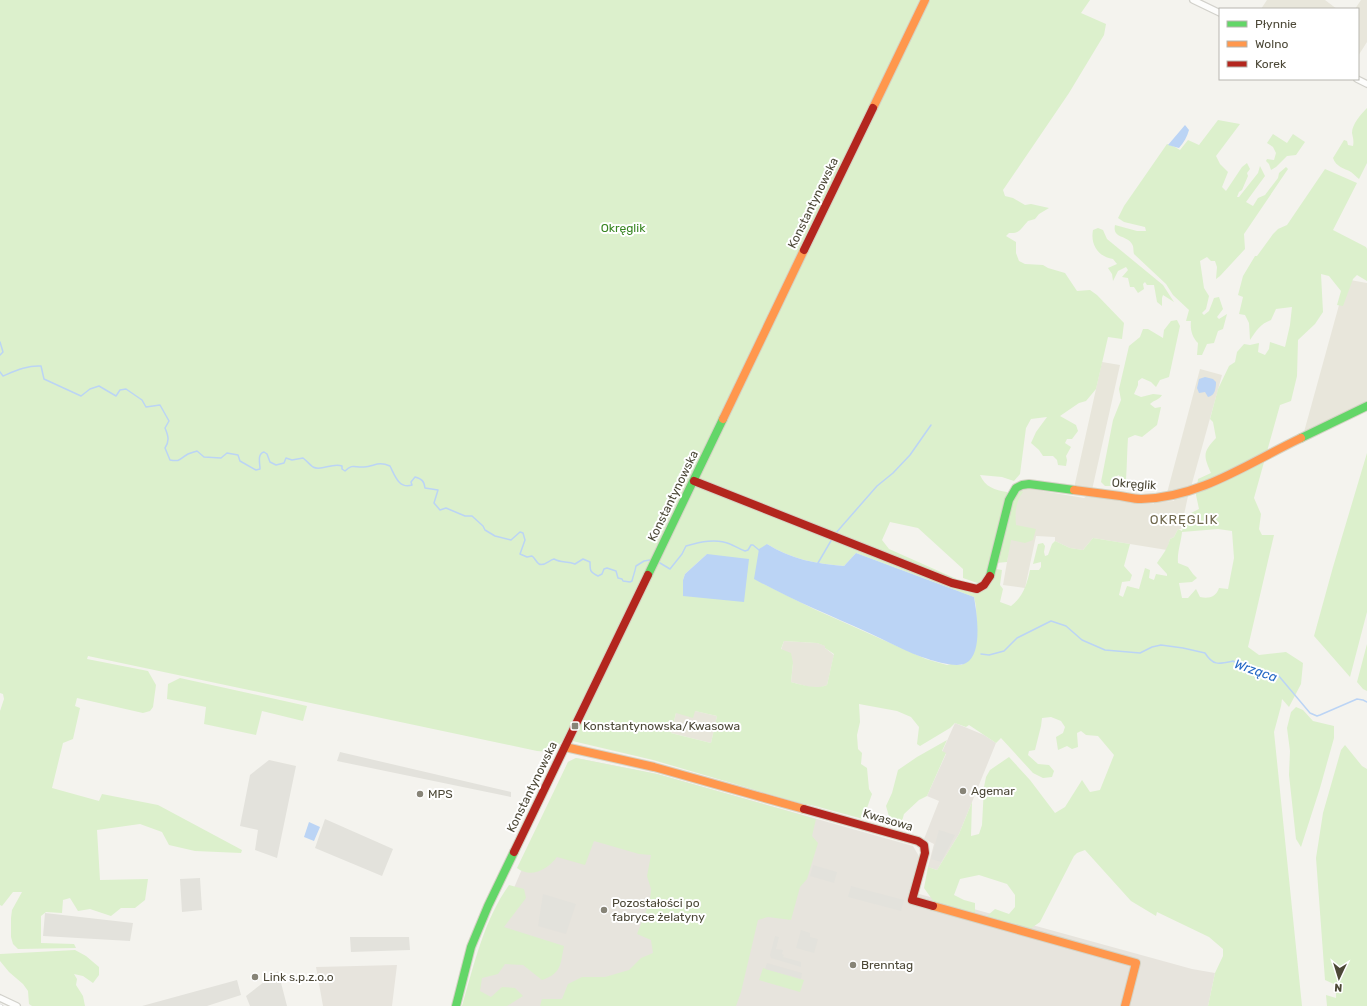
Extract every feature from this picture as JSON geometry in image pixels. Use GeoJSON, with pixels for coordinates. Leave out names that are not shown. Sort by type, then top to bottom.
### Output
{"type":"FeatureCollection","features":[{"type":"Feature","properties":{"kind":"street","name":"Konstantynowska"},"geometry":{"type":"LineString","coordinates":[[456,1006],[469,956],[480,923],[925,0]]}},
{"type":"Feature","properties":{"kind":"street"},"geometry":{"type":"LineString","coordinates":[[1193,0],[1219,13]]}},
{"type":"Feature","properties":{"kind":"street","name":"Okręglik"},"geometry":{"type":"LineString","coordinates":[[694,481],[952,583],[977,589],[984,585],[991,574],[1009,500],[1014,491],[1020,485],[1029,484],[1140,499],[1166,497],[1201,487],[1241,469],[1273,451],[1367,406]]}},
{"type":"Feature","properties":{"kind":"street","name":"Kwasowa"},"geometry":{"type":"LineString","coordinates":[[565,747],[654,767],[915,840],[924,845],[925,853],[912,900],[1136,963],[1125,1006]]}},
{"type":"Feature","properties":{"kind":"street"},"geometry":{"type":"LineString","coordinates":[[0,998],[17,1006]]}},
{"type":"Feature","properties":{"kind":"shaded area"},"geometry":{"type":"Polygon","coordinates":[[[1267,0],[1325,0],[1336,8],[1262,8],[1267,0]]]}},
{"type":"Feature","properties":{"kind":"shaded area"},"geometry":{"type":"Polygon","coordinates":[[[1361,0],[1367,0],[1367,42],[1359,54],[1359,8],[1356,8],[1361,0]]]}},
{"type":"Feature","properties":{"kind":"shaded area"},"geometry":{"type":"Polygon","coordinates":[[[1350,280],[1367,283],[1367,403],[1304,432],[1339,305],[1350,280]]]}},
{"type":"Feature","properties":{"kind":"shaded area"},"geometry":{"type":"Polygon","coordinates":[[[1102,362],[1120,365],[1092,490],[1074,488],[1102,362]]]}},
{"type":"Feature","properties":{"kind":"shaded area"},"geometry":{"type":"Polygon","coordinates":[[[1200,369],[1222,375],[1191,487],[1167,493],[1200,369]]]}},
{"type":"Feature","properties":{"kind":"shaded area"},"geometry":{"type":"Polygon","coordinates":[[[1024,488],[1084,498],[1087,496],[1154,504],[1154,502],[1174,501],[1175,498],[1188,496],[1181,529],[1178,529],[1174,537],[1170,539],[1167,550],[1093,538],[1083,550],[1070,548],[1055,541],[1055,537],[1036,536],[1025,588],[1003,585],[1016,492],[1024,488]]]}},
{"type":"Feature","properties":{"kind":"shaded area"},"geometry":{"type":"Polygon","coordinates":[[[784,641],[817,643],[826,646],[825,648],[834,655],[827,685],[822,687],[809,687],[791,682],[793,663],[781,650],[784,641]]]}},
{"type":"Feature","properties":{"kind":"shaded area"},"geometry":{"type":"Polygon","coordinates":[[[695,711],[717,716],[711,743],[671,733],[676,713],[695,711]]]}},
{"type":"Feature","properties":{"kind":"shaded area"},"geometry":{"type":"Polygon","coordinates":[[[955,723],[984,735],[996,743],[959,834],[937,870],[928,867],[934,844],[924,839],[939,801],[927,796],[946,754],[942,752],[955,723]]]}},
{"type":"Feature","properties":{"kind":"shaded area"},"geometry":{"type":"Polygon","coordinates":[[[340,752],[511,792],[511,797],[337,761],[340,752]]]}},
{"type":"Feature","properties":{"kind":"shaded area"},"geometry":{"type":"Polygon","coordinates":[[[576,758],[657,774],[913,846],[920,858],[912,892],[1192,969],[1215,973],[1208,1006],[470,1006],[486,953],[568,762],[576,758]]]}},
{"type":"Feature","properties":{"kind":"shaded area"},"geometry":{"type":"Polygon","coordinates":[[[269,760],[296,766],[277,858],[255,850],[258,830],[240,826],[250,775],[269,760]]]}},
{"type":"Feature","properties":{"kind":"shaded area"},"geometry":{"type":"Polygon","coordinates":[[[325,819],[393,849],[382,876],[315,848],[325,819]]]}},
{"type":"Feature","properties":{"kind":"shaded area"},"geometry":{"type":"Polygon","coordinates":[[[939,830],[955,835],[941,862],[931,859],[939,830]]]}},
{"type":"Feature","properties":{"kind":"shaded area"},"geometry":{"type":"Polygon","coordinates":[[[813,865],[837,872],[834,883],[810,876],[813,865]]]}},
{"type":"Feature","properties":{"kind":"shaded area"},"geometry":{"type":"Polygon","coordinates":[[[200,878],[202,910],[182,912],[180,879],[200,878]]]}},
{"type":"Feature","properties":{"kind":"shaded area"},"geometry":{"type":"Polygon","coordinates":[[[851,886],[904,900],[901,911],[848,897],[851,886]]]}},
{"type":"Feature","properties":{"kind":"shaded area"},"geometry":{"type":"Polygon","coordinates":[[[543,894],[576,904],[566,934],[538,926],[543,894]]]}},
{"type":"Feature","properties":{"kind":"shaded area"},"geometry":{"type":"Polygon","coordinates":[[[45,913],[133,923],[130,941],[43,936],[45,913]]]}},
{"type":"Feature","properties":{"kind":"shaded area"},"geometry":{"type":"Polygon","coordinates":[[[801,930],[810,933],[810,937],[818,939],[814,953],[796,948],[801,930]]]}},
{"type":"Feature","properties":{"kind":"shaded area"},"geometry":{"type":"Polygon","coordinates":[[[775,936],[779,937],[776,949],[783,950],[783,957],[801,962],[801,967],[771,958],[770,955],[775,936]]]}},
{"type":"Feature","properties":{"kind":"shaded area"},"geometry":{"type":"Polygon","coordinates":[[[350,937],[409,937],[410,950],[351,952],[350,937]]]}},
{"type":"Feature","properties":{"kind":"shaded area"},"geometry":{"type":"Polygon","coordinates":[[[767,963],[802,973],[801,979],[765,969],[767,963]]]}},
{"type":"Feature","properties":{"kind":"shaded area"},"geometry":{"type":"Polygon","coordinates":[[[397,965],[392,1006],[323,1006],[316,967],[397,965]]]}},
{"type":"Feature","properties":{"kind":"shaded area"},"geometry":{"type":"Polygon","coordinates":[[[278,971],[287,1006],[250,1006],[246,996],[278,971]]]}},
{"type":"Feature","properties":{"kind":"shaded area"},"geometry":{"type":"Polygon","coordinates":[[[237,980],[241,995],[207,1006],[142,1006],[237,980]]]}},
{"type":"Feature","properties":{"kind":"green space","name":"Okręglik"},"geometry":{"type":"Polygon","coordinates":[[[0,0],[1090,0],[1081,13],[1106,24],[1104,35],[1069,93],[1003,190],[1005,196],[1013,198],[1025,205],[1031,204],[1049,208],[1039,214],[1035,219],[1028,221],[1016,233],[1009,233],[1006,236],[1016,242],[1016,253],[1019,261],[1025,264],[1043,265],[1065,273],[1077,291],[1090,290],[1097,295],[1124,323],[1122,339],[1108,337],[1096,389],[1086,401],[1079,403],[1060,416],[1076,425],[1078,431],[1072,439],[1067,439],[1065,443],[1071,447],[1066,456],[1066,466],[1058,465],[1057,460],[1053,456],[1043,456],[1031,443],[1036,432],[1047,417],[1031,419],[1026,428],[1020,474],[1014,481],[1002,477],[980,475],[988,485],[995,489],[1007,492],[1008,494],[990,568],[1002,570],[1000,585],[1003,589],[1000,602],[1011,606],[1019,599],[1024,590],[1030,570],[1039,570],[1041,567],[1041,562],[1033,564],[1038,544],[1043,543],[1045,546],[1045,556],[1048,555],[1052,544],[1055,541],[1070,548],[1083,550],[1093,538],[1130,544],[1124,566],[1132,575],[1130,581],[1122,582],[1119,595],[1123,597],[1127,586],[1139,589],[1145,568],[1150,570],[1149,578],[1154,580],[1156,574],[1167,576],[1167,574],[1157,563],[1166,549],[1170,539],[1174,537],[1178,529],[1182,531],[1187,515],[1199,509],[1196,495],[1198,479],[1211,473],[1206,454],[1207,450],[1216,438],[1213,422],[1210,419],[1218,389],[1229,366],[1235,362],[1237,352],[1244,344],[1250,345],[1259,343],[1258,352],[1265,355],[1269,349],[1270,342],[1285,347],[1292,307],[1276,309],[1271,320],[1261,326],[1250,340],[1249,323],[1245,315],[1239,314],[1243,297],[1238,295],[1243,276],[1255,256],[1257,256],[1273,234],[1278,229],[1287,225],[1325,169],[1357,183],[1333,230],[1366,247],[1367,281],[1357,275],[1353,279],[1343,306],[1337,305],[1341,291],[1329,276],[1321,274],[1323,312],[1315,324],[1298,340],[1297,376],[1291,401],[1280,405],[1254,498],[1261,514],[1259,529],[1262,535],[1274,535],[1248,647],[1259,655],[1286,652],[1303,663],[1301,684],[1289,707],[1282,699],[1274,732],[1302,1006],[1208,1006],[1215,973],[1223,956],[1223,949],[1209,937],[1157,912],[1156,916],[1131,901],[1085,850],[1074,856],[1040,922],[1030,929],[987,916],[995,909],[1009,914],[1015,907],[1015,895],[1007,884],[979,875],[960,879],[954,895],[975,903],[975,914],[934,902],[924,888],[928,867],[937,870],[959,834],[972,802],[971,836],[979,834],[982,825],[986,777],[990,770],[1009,757],[1030,780],[1055,813],[1065,807],[1082,780],[1090,792],[1100,790],[1114,755],[1098,736],[1086,735],[1081,731],[1077,733],[1078,747],[1072,749],[1067,746],[1058,750],[1056,737],[1063,733],[1065,727],[1061,721],[1051,717],[1042,718],[1035,750],[1029,751],[1028,755],[1038,764],[1049,765],[1054,771],[1052,777],[1043,778],[1033,773],[1001,738],[996,743],[969,725],[966,727],[955,723],[950,728],[920,746],[917,744],[919,727],[911,717],[897,711],[859,704],[860,722],[857,735],[858,749],[862,753],[861,764],[867,768],[869,789],[872,794],[863,819],[800,803],[653,760],[564,739],[550,752],[537,751],[88,656],[87,659],[148,671],[156,685],[153,707],[150,711],[143,713],[77,698],[75,706],[80,708],[73,739],[63,743],[52,788],[99,801],[102,794],[158,805],[242,850],[241,853],[195,851],[169,845],[162,832],[140,824],[97,830],[100,880],[148,879],[145,900],[135,908],[121,908],[111,916],[90,909],[78,911],[70,898],[63,900],[62,913],[46,912],[41,916],[41,943],[74,944],[76,948],[18,949],[13,944],[11,937],[11,918],[12,910],[22,892],[13,892],[2,906],[0,905],[0,711],[4,699],[3,694],[0,693],[0,0]],[[890,522],[882,540],[889,549],[970,585],[980,584],[963,578],[963,569],[918,528],[890,522]],[[1218,529],[1182,532],[1178,563],[1188,567],[1197,578],[1192,582],[1179,583],[1182,598],[1188,598],[1196,589],[1200,597],[1206,598],[1212,597],[1219,588],[1228,589],[1234,558],[1232,531],[1218,529]],[[767,544],[762,583],[814,609],[926,659],[947,665],[962,665],[977,639],[976,606],[974,597],[856,553],[844,566],[834,565],[804,560],[767,544]],[[707,554],[685,574],[683,580],[683,595],[707,554]],[[784,641],[781,649],[791,653],[793,663],[791,682],[814,687],[827,685],[834,654],[825,648],[825,646],[817,643],[784,641]],[[695,711],[693,718],[676,713],[671,733],[711,743],[717,716],[695,711]]]}},
{"type":"Feature","properties":{"kind":"green space"},"geometry":{"type":"Polygon","coordinates":[[[1367,108],[1367,163],[1359,179],[1351,172],[1338,165],[1333,158],[1344,140],[1347,141],[1348,145],[1353,146],[1352,130],[1355,123],[1367,108]]]}},
{"type":"Feature","properties":{"kind":"green space"},"geometry":{"type":"Polygon","coordinates":[[[1218,120],[1240,124],[1216,156],[1220,164],[1228,172],[1222,187],[1226,191],[1242,167],[1247,163],[1250,169],[1247,173],[1248,176],[1242,190],[1239,192],[1237,197],[1239,197],[1258,173],[1260,166],[1265,176],[1246,202],[1253,206],[1258,198],[1265,195],[1278,178],[1279,173],[1286,167],[1288,169],[1244,234],[1245,249],[1220,276],[1216,279],[1217,267],[1215,261],[1211,261],[1207,257],[1200,261],[1204,288],[1209,296],[1206,309],[1202,313],[1204,315],[1209,311],[1214,298],[1219,297],[1223,309],[1217,317],[1219,319],[1227,314],[1223,329],[1218,331],[1214,343],[1207,344],[1202,355],[1197,355],[1198,343],[1192,333],[1191,321],[1186,321],[1189,310],[1173,295],[1166,284],[1134,254],[1132,244],[1130,241],[1116,233],[1115,225],[1137,231],[1146,231],[1145,227],[1124,222],[1118,218],[1124,206],[1167,144],[1180,150],[1188,140],[1199,145],[1218,120]]]}},
{"type":"Feature","properties":{"kind":"green space"},"geometry":{"type":"Polygon","coordinates":[[[1273,134],[1287,143],[1293,134],[1305,142],[1296,155],[1287,156],[1271,170],[1266,161],[1267,159],[1274,160],[1276,153],[1273,147],[1267,143],[1273,134]]]}},
{"type":"Feature","properties":{"kind":"green space"},"geometry":{"type":"Polygon","coordinates":[[[1098,228],[1103,230],[1107,239],[1163,285],[1174,302],[1163,295],[1162,306],[1157,302],[1154,285],[1147,285],[1145,282],[1143,284],[1144,289],[1138,293],[1134,287],[1130,287],[1128,278],[1122,277],[1128,270],[1126,267],[1118,271],[1113,281],[1112,274],[1108,268],[1117,264],[1113,259],[1100,253],[1094,245],[1092,235],[1093,230],[1098,228]]]}},
{"type":"Feature","properties":{"kind":"green space"},"geometry":{"type":"Polygon","coordinates":[[[1177,320],[1180,326],[1169,377],[1160,380],[1156,387],[1151,382],[1142,378],[1138,381],[1134,394],[1141,397],[1153,394],[1162,395],[1150,404],[1155,408],[1161,407],[1157,425],[1142,437],[1135,435],[1128,438],[1126,480],[1118,475],[1111,486],[1105,486],[1101,482],[1113,420],[1121,400],[1119,389],[1129,346],[1140,337],[1143,329],[1148,329],[1163,338],[1164,330],[1171,321],[1177,320]]]}},
{"type":"Feature","properties":{"kind":"green space"},"geometry":{"type":"Polygon","coordinates":[[[1367,453],[1367,612],[1350,677],[1314,636],[1367,453]]]}},
{"type":"Feature","properties":{"kind":"green space"},"geometry":{"type":"Polygon","coordinates":[[[1020,490],[1023,492],[1018,500],[1016,508],[1016,525],[1036,529],[1033,540],[1025,543],[1011,540],[1007,562],[996,563],[1014,496],[1020,490]]]}},
{"type":"Feature","properties":{"kind":"green space"},"geometry":{"type":"Polygon","coordinates":[[[1367,644],[1367,691],[1357,682],[1367,644]]]}},
{"type":"Feature","properties":{"kind":"green space"},"geometry":{"type":"Polygon","coordinates":[[[180,678],[307,706],[303,721],[262,711],[256,735],[204,724],[206,707],[167,699],[168,684],[180,678]]]}},
{"type":"Feature","properties":{"kind":"green space"},"geometry":{"type":"Polygon","coordinates":[[[1296,707],[1303,710],[1313,721],[1334,726],[1334,738],[1301,847],[1296,839],[1289,775],[1290,751],[1287,728],[1291,712],[1296,707]]]}},
{"type":"Feature","properties":{"kind":"green space"},"geometry":{"type":"Polygon","coordinates":[[[947,740],[942,751],[946,753],[927,796],[919,800],[904,814],[900,828],[882,825],[882,820],[890,820],[886,806],[892,793],[898,770],[947,740]]]}},
{"type":"Feature","properties":{"kind":"green space"},"geometry":{"type":"Polygon","coordinates":[[[1345,745],[1362,766],[1367,769],[1367,1006],[1327,1006],[1326,995],[1336,998],[1336,985],[1325,980],[1316,858],[1323,813],[1341,750],[1345,745]]]}},
{"type":"Feature","properties":{"kind":"green space"},"geometry":{"type":"Polygon","coordinates":[[[576,758],[657,774],[816,819],[812,836],[818,843],[807,879],[800,887],[791,920],[768,917],[758,920],[741,992],[736,1006],[540,1006],[542,999],[562,999],[568,984],[582,977],[605,977],[629,970],[641,958],[653,953],[651,940],[637,934],[650,901],[651,889],[647,876],[651,855],[639,854],[594,841],[585,865],[557,857],[544,869],[533,873],[528,873],[517,868],[568,762],[576,758]]]}},
{"type":"Feature","properties":{"kind":"green space"},"geometry":{"type":"Polygon","coordinates":[[[509,885],[524,889],[526,898],[504,927],[564,946],[561,963],[557,971],[542,980],[523,965],[505,964],[498,974],[482,978],[480,991],[491,997],[502,987],[515,988],[523,996],[507,1006],[462,1006],[486,928],[500,899],[509,885]]]}},
{"type":"Feature","properties":{"kind":"green space"},"geometry":{"type":"Polygon","coordinates":[[[75,950],[86,956],[99,967],[99,975],[93,983],[83,976],[74,974],[77,979],[76,985],[83,996],[85,1006],[32,1006],[29,1004],[28,991],[0,961],[0,954],[75,950]]]}},
{"type":"Feature","properties":{"kind":"green space"},"geometry":{"type":"Polygon","coordinates":[[[763,968],[804,980],[800,992],[759,980],[763,968]]]}},
{"type":"Feature","properties":{"kind":"water"},"geometry":{"type":"Polygon","coordinates":[[[1185,125],[1189,130],[1179,148],[1168,145],[1185,125]]]}},
{"type":"Feature","properties":{"kind":"water"},"geometry":{"type":"Polygon","coordinates":[[[1205,377],[1213,379],[1216,382],[1214,393],[1208,397],[1205,392],[1199,393],[1197,388],[1199,379],[1205,377]]]}},
{"type":"Feature","properties":{"kind":"water"},"geometry":{"type":"Polygon","coordinates":[[[767,544],[804,560],[834,565],[844,566],[856,553],[974,597],[978,633],[975,651],[966,663],[952,665],[936,662],[905,650],[754,579],[759,549],[767,544]]]}},
{"type":"Feature","properties":{"kind":"water"},"geometry":{"type":"Polygon","coordinates":[[[707,554],[749,559],[744,602],[683,596],[683,580],[685,574],[707,554]]]}},
{"type":"Feature","properties":{"kind":"water"},"geometry":{"type":"Polygon","coordinates":[[[309,822],[320,827],[314,841],[304,837],[309,822]]]}},
{"type":"Feature","properties":{"kind":"waterway","name":"Wrząca"},"geometry":{"type":"LineString","coordinates":[[0,342],[3,352],[0,355]]}},
{"type":"Feature","properties":{"kind":"waterway","name":"Wrząca"},"geometry":{"type":"LineString","coordinates":[[0,372],[3,376],[26,367],[41,366],[44,379],[81,396],[90,389],[99,386],[116,396],[120,390],[126,389],[142,400],[146,407],[160,405],[169,421],[165,428],[168,438],[168,443],[165,448],[170,460],[178,460],[197,451],[204,457],[221,458],[227,453],[238,455],[240,461],[256,470],[260,469],[260,455],[264,452],[267,454],[270,462],[276,465],[284,463],[286,458],[292,460],[303,458],[316,468],[338,465],[342,466],[342,469],[345,471],[352,466],[364,467],[379,464],[386,465],[390,466],[398,481],[404,485],[412,485],[411,482],[415,477],[422,481],[425,488],[438,490],[434,503],[440,510],[446,508],[465,516],[472,516],[483,526],[485,530],[495,536],[511,540],[520,532],[523,533],[525,540],[520,554],[527,557],[532,556],[541,565],[554,559],[575,564],[583,559],[590,562],[591,571],[598,576],[602,574],[604,569],[607,568],[616,571],[618,578],[622,579],[623,581],[630,582],[632,581],[636,566],[644,561],[650,560]]}},
{"type":"Feature","properties":{"kind":"waterway"},"geometry":{"type":"LineString","coordinates":[[835,534],[877,486],[893,473],[910,455],[931,425]]}},
{"type":"Feature","properties":{"kind":"waterway"},"geometry":{"type":"LineString","coordinates":[[818,563],[832,539]]}},
{"type":"Feature","properties":{"kind":"waterway","name":"Wrząca"},"geometry":{"type":"LineString","coordinates":[[660,563],[670,569],[682,554],[686,546],[708,541],[725,542],[745,551],[753,545],[759,550]]}},
{"type":"Feature","properties":{"kind":"waterway","name":"Wrząca"},"geometry":{"type":"LineString","coordinates":[[981,654],[989,655],[1004,651],[1017,638],[1051,621],[1066,626],[1082,640],[1105,650],[1140,653],[1152,647],[1161,645],[1183,648],[1205,653],[1211,660],[1217,663],[1233,661],[1254,672],[1266,672],[1278,675],[1310,713],[1317,716],[1357,699],[1367,702]]}},
{"type":"Feature","properties":{"kind":"traffic: fast"},"geometry":{"type":"LineString","coordinates":[[1301,438],[1367,406]]}},
{"type":"Feature","properties":{"kind":"traffic: fast"},"geometry":{"type":"LineString","coordinates":[[648,575],[723,419]]}},
{"type":"Feature","properties":{"kind":"traffic: fast"},"geometry":{"type":"LineString","coordinates":[[990,576],[1009,500],[1016,488],[1029,484],[1074,490]]}},
{"type":"Feature","properties":{"kind":"traffic: fast"},"geometry":{"type":"LineString","coordinates":[[456,1006],[471,947],[488,906],[514,852]]}},
{"type":"Feature","properties":{"kind":"traffic: slow"},"geometry":{"type":"LineString","coordinates":[[873,108],[925,0]]}},
{"type":"Feature","properties":{"kind":"traffic: slow"},"geometry":{"type":"LineString","coordinates":[[723,419],[804,250]]}},
{"type":"Feature","properties":{"kind":"traffic: slow"},"geometry":{"type":"LineString","coordinates":[[1074,490],[1136,499],[1163,497],[1204,486],[1244,468],[1301,438]]}},
{"type":"Feature","properties":{"kind":"traffic: slow"},"geometry":{"type":"LineString","coordinates":[[565,747],[654,767],[804,809]]}},
{"type":"Feature","properties":{"kind":"traffic: slow"},"geometry":{"type":"LineString","coordinates":[[933,906],[1136,963],[1125,1006]]}},
{"type":"Feature","properties":{"kind":"traffic: jam"},"geometry":{"type":"LineString","coordinates":[[804,250],[873,108]]}},
{"type":"Feature","properties":{"kind":"traffic: jam"},"geometry":{"type":"LineString","coordinates":[[694,481],[952,583],[977,589],[984,585],[990,576]]}},
{"type":"Feature","properties":{"kind":"traffic: jam"},"geometry":{"type":"LineString","coordinates":[[514,852],[648,575]]}},
{"type":"Feature","properties":{"kind":"traffic: jam"},"geometry":{"type":"LineString","coordinates":[[804,809],[918,841],[924,845],[925,853],[912,900],[933,906]]}},
{"type":"Feature","properties":{"kind":"place","name":"Konstantynowska/Kwasowa"},"geometry":{"type":"Point","coordinates":[575,726]}},
{"type":"Feature","properties":{"kind":"place","name":"Agemar"},"geometry":{"type":"Point","coordinates":[963,791]}},
{"type":"Feature","properties":{"kind":"place","name":"MPS"},"geometry":{"type":"Point","coordinates":[420,794]}},
{"type":"Feature","properties":{"kind":"place","name":"Pozostałości po fabryce żelatyny"},"geometry":{"type":"Point","coordinates":[604,910]}},
{"type":"Feature","properties":{"kind":"place","name":"Brenntag"},"geometry":{"type":"Point","coordinates":[853,965]}},
{"type":"Feature","properties":{"kind":"place","name":"Link s.p.z.o.o"},"geometry":{"type":"Point","coordinates":[255,977]}},
{"type":"Feature","properties":{"kind":"district","name":"OKRĘGLIK"},"geometry":{"type":"Point","coordinates":[1184,519]}}]}
